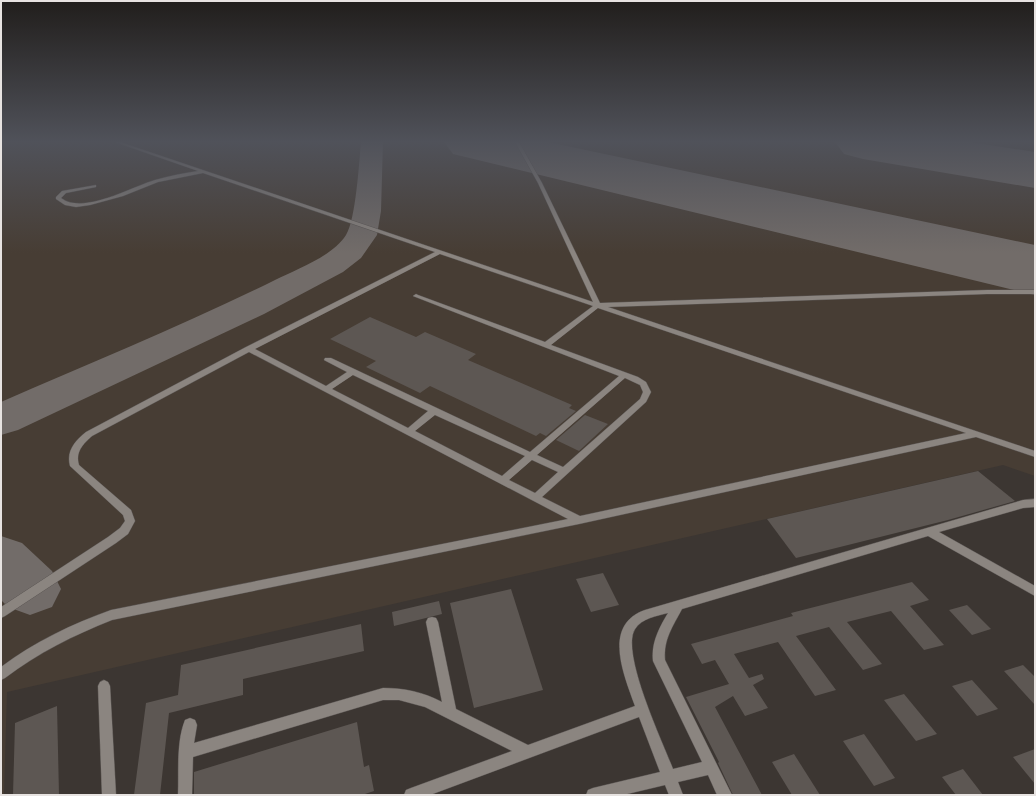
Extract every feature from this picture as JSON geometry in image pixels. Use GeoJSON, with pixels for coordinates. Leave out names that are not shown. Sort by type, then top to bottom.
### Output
{"type":"FeatureCollection","features":[{"type":"Feature","properties":{"kind":"lane"},"geometry":{"type":"LineString","coordinates":[[94,186],[64,192],[58,198],[61,202],[70,204],[98,202],[163,179]]}},
{"type":"Feature","properties":{"kind":"lane"},"geometry":{"type":"LineString","coordinates":[[227,179],[1035,454]]}},
{"type":"Feature","properties":{"kind":"lane"},"geometry":{"type":"LineString","coordinates":[[538,179],[598,305]]}},
{"type":"Feature","properties":{"kind":"lane"},"geometry":{"type":"LineString","coordinates":[[1,613],[112,540],[124,531],[130,521],[128,513],[75,466],[72,460],[73,454],[82,440],[99,428],[249,349],[439,252]]}},
{"type":"Feature","properties":{"kind":"lane"},"geometry":{"type":"LineString","coordinates":[[546,345],[598,305],[987,292],[1035,292]]}},
{"type":"Feature","properties":{"kind":"lane"},"geometry":{"type":"LineString","coordinates":[[416,296],[624,375],[643,384],[647,392],[646,396],[536,497]]}},
{"type":"Feature","properties":{"kind":"lane"},"geometry":{"type":"LineString","coordinates":[[249,349],[579,520]]}},
{"type":"Feature","properties":{"kind":"lane"},"geometry":{"type":"LineString","coordinates":[[328,360],[564,471]]}},
{"type":"Feature","properties":{"kind":"lane"},"geometry":{"type":"LineString","coordinates":[[326,389],[352,372]]}},
{"type":"Feature","properties":{"kind":"lane"},"geometry":{"type":"LineString","coordinates":[[503,480],[624,375]]}},
{"type":"Feature","properties":{"kind":"lane"},"geometry":{"type":"LineString","coordinates":[[409,432],[434,411]]}},
{"type":"Feature","properties":{"kind":"lane"},"geometry":{"type":"LineString","coordinates":[[1,674],[31,652],[58,637],[111,615],[579,520],[976,434]]}},
{"type":"Feature","properties":{"kind":"lane"},"geometry":{"type":"LineString","coordinates":[[676,795],[628,668],[626,636],[633,622],[645,615],[1023,504],[1035,503]]}},
{"type":"Feature","properties":{"kind":"lane"},"geometry":{"type":"LineString","coordinates":[[930,532],[1035,591]]}},
{"type":"Feature","properties":{"kind":"lane"},"geometry":{"type":"LineString","coordinates":[[678,606],[658,643],[657,652],[659,661],[725,795]]}},
{"type":"Feature","properties":{"kind":"lane"},"geometry":{"type":"LineString","coordinates":[[432,622],[450,712]]}},
{"type":"Feature","properties":{"kind":"lane"},"geometry":{"type":"LineString","coordinates":[[104,686],[109,795]]}},
{"type":"Feature","properties":{"kind":"lane"},"geometry":{"type":"LineString","coordinates":[[186,752],[384,694],[399,694],[413,696],[427,701],[528,752]]}},
{"type":"Feature","properties":{"kind":"lane"},"geometry":{"type":"LineString","coordinates":[[411,795],[643,709]]}},
{"type":"Feature","properties":{"kind":"lane"},"geometry":{"type":"LineString","coordinates":[[184,795],[186,752],[190,725]]}},
{"type":"Feature","properties":{"kind":"lane"},"geometry":{"type":"LineString","coordinates":[[594,795],[711,767]]}},
{"type":"Feature","properties":{"kind":"shaded area"},"geometry":{"type":"Polygon","coordinates":[[[1,179],[1035,179],[1035,476],[1003,465],[7,692],[4,795],[1,795],[1,179]]]}},
{"type":"Feature","properties":{"kind":"building"},"geometry":{"type":"Polygon","coordinates":[[[370,317],[416,337],[425,332],[476,354],[468,360],[572,405],[569,408],[576,411],[546,436],[540,433],[536,436],[430,386],[420,393],[366,367],[376,361],[330,339],[370,317]]]}},
{"type":"Feature","properties":{"kind":"building"},"geometry":{"type":"Polygon","coordinates":[[[585,415],[608,424],[579,451],[556,440],[585,415]]]}},
{"type":"Feature","properties":{"kind":"building"},"geometry":{"type":"Polygon","coordinates":[[[978,471],[1015,501],[948,520],[796,558],[767,519],[978,471]]]}},
{"type":"Feature","properties":{"kind":"building"},"geometry":{"type":"Polygon","coordinates":[[[603,573],[619,605],[591,612],[576,579],[603,573]]]}},
{"type":"Feature","properties":{"kind":"building"},"geometry":{"type":"Polygon","coordinates":[[[912,582],[929,600],[910,606],[944,645],[924,650],[891,611],[847,622],[882,664],[863,670],[829,627],[796,636],[836,690],[815,696],[778,642],[734,654],[749,678],[762,674],[764,679],[753,685],[768,708],[745,716],[733,696],[715,707],[762,795],[733,795],[718,763],[719,762],[686,697],[729,684],[715,660],[702,664],[691,644],[793,616],[791,613],[912,582]]]}},
{"type":"Feature","properties":{"kind":"building"},"geometry":{"type":"Polygon","coordinates":[[[511,589],[543,690],[474,708],[450,603],[511,589]]]}},
{"type":"Feature","properties":{"kind":"building"},"geometry":{"type":"Polygon","coordinates":[[[439,601],[442,614],[394,626],[392,612],[439,601]]]}},
{"type":"Feature","properties":{"kind":"building"},"geometry":{"type":"Polygon","coordinates":[[[967,605],[991,629],[972,635],[949,610],[967,605]]]}},
{"type":"Feature","properties":{"kind":"building"},"geometry":{"type":"Polygon","coordinates":[[[361,624],[364,651],[243,679],[243,695],[169,713],[160,795],[134,795],[146,703],[178,695],[181,665],[361,624]]]}},
{"type":"Feature","properties":{"kind":"building"},"geometry":{"type":"Polygon","coordinates":[[[1023,665],[1035,677],[1035,705],[1004,671],[1023,665]]]}},
{"type":"Feature","properties":{"kind":"building"},"geometry":{"type":"Polygon","coordinates":[[[972,680],[998,709],[977,716],[952,686],[972,680]]]}},
{"type":"Feature","properties":{"kind":"building"},"geometry":{"type":"Polygon","coordinates":[[[904,694],[937,734],[916,741],[884,700],[904,694]]]}},
{"type":"Feature","properties":{"kind":"building"},"geometry":{"type":"Polygon","coordinates":[[[57,706],[59,795],[13,795],[15,723],[57,706]]]}},
{"type":"Feature","properties":{"kind":"building"},"geometry":{"type":"Polygon","coordinates":[[[357,722],[364,767],[369,765],[374,791],[362,795],[194,795],[194,772],[357,722]]]}},
{"type":"Feature","properties":{"kind":"building"},"geometry":{"type":"Polygon","coordinates":[[[864,734],[895,778],[874,786],[843,741],[864,734]]]}},
{"type":"Feature","properties":{"kind":"building"},"geometry":{"type":"Polygon","coordinates":[[[1035,749],[1035,784],[1013,757],[1035,749]]]}},
{"type":"Feature","properties":{"kind":"building"},"geometry":{"type":"Polygon","coordinates":[[[794,754],[820,795],[792,795],[772,762],[794,754]]]}},
{"type":"Feature","properties":{"kind":"building"},"geometry":{"type":"Polygon","coordinates":[[[963,769],[983,795],[956,795],[942,777],[963,769]]]}},
{"type":"Feature","properties":{"kind":"taxiway"},"geometry":{"type":"LineString","coordinates":[[1,420],[251,306],[331,265],[350,251],[362,235],[367,211],[369,179]]}},
{"type":"Feature","properties":{"kind":"taxiway"},"geometry":{"type":"LineString","coordinates":[[824,222],[920,240],[1035,258]]}},
{"type":"Feature","properties":{"kind":"taxiway"},"geometry":{"type":"LineString","coordinates":[[1,560],[30,589]]}},
{"type":"Feature","properties":{"kind":"runway"},"geometry":{"type":"LineString","coordinates":[[635,179],[1035,270]]}}]}
